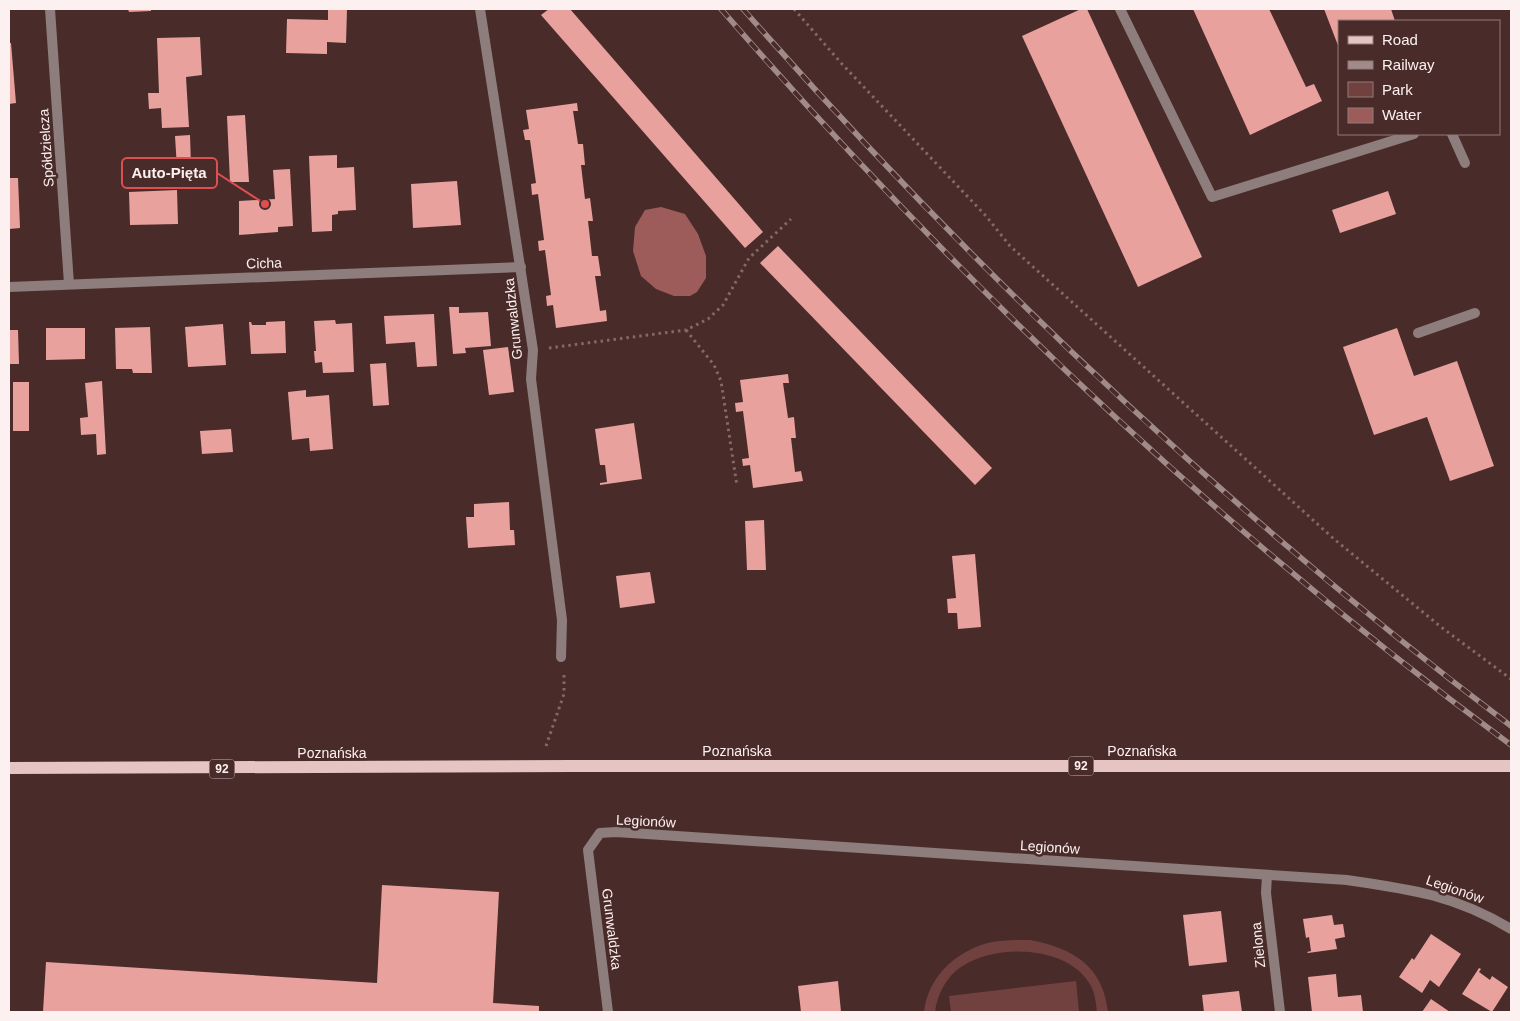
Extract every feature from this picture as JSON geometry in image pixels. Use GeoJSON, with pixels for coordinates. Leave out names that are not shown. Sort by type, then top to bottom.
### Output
{"type":"FeatureCollection","features":[{"type":"Feature","properties":{"kind":"main road","name":"Poznańska"},"geometry":{"type":"LineString","coordinates":[[9,768],[1511,766]]}},
{"type":"Feature","properties":{"kind":"street","name":"Spółdzielcza"},"geometry":{"type":"LineString","coordinates":[[50,9],[69,284]]}},
{"type":"Feature","properties":{"kind":"street","name":"Grunwaldzka"},"geometry":{"type":"LineString","coordinates":[[480,9],[533,350],[531,379],[562,620],[561,657]]}},
{"type":"Feature","properties":{"kind":"street"},"geometry":{"type":"LineString","coordinates":[[1120,9],[1212,197],[1411,135]]}},
{"type":"Feature","properties":{"kind":"street"},"geometry":{"type":"LineString","coordinates":[[1452,135],[1464,163]]}},
{"type":"Feature","properties":{"kind":"street","name":"Cicha"},"geometry":{"type":"LineString","coordinates":[[9,287],[521,267]]}},
{"type":"Feature","properties":{"kind":"street"},"geometry":{"type":"LineString","coordinates":[[1418,333],[1475,313]]}},
{"type":"Feature","properties":{"kind":"street","name":"Legionów"},"geometry":{"type":"LineString","coordinates":[[588,850],[600,832],[616,832],[1347,880],[1409,888],[1451,899],[1488,915],[1511,929]]}},
{"type":"Feature","properties":{"kind":"street","name":"Grunwaldzka"},"geometry":{"type":"LineString","coordinates":[[588,850],[608,1012]]}},
{"type":"Feature","properties":{"kind":"street","name":"Zielona"},"geometry":{"type":"LineString","coordinates":[[1266,875],[1266,893],[1280,1012]]}},
{"type":"Feature","properties":{"kind":"path"},"geometry":{"type":"LineString","coordinates":[[794,9],[842,64],[986,216],[1010,246],[1334,539],[1441,627],[1511,679]]}},
{"type":"Feature","properties":{"kind":"path"},"geometry":{"type":"LineString","coordinates":[[533,350],[686,330],[708,319],[723,306],[749,258],[791,219]]}},
{"type":"Feature","properties":{"kind":"path"},"geometry":{"type":"LineString","coordinates":[[686,330],[714,365],[721,381],[736,486]]}},
{"type":"Feature","properties":{"kind":"path"},"geometry":{"type":"LineString","coordinates":[[546,746],[564,694],[561,657]]}},
{"type":"Feature","properties":{"kind":"green space"},"geometry":{"type":"Polygon","coordinates":[[[1030,940],[1060,948],[1083,962],[1100,982],[1108,1012],[1097,1012],[1091,986],[1081,972],[1066,962],[1031,952],[1012,952],[993,954],[976,959],[961,967],[943,987],[935,1012],[924,1012],[931,988],[937,977],[954,960],[976,947],[988,943],[1030,940]]]}},
{"type":"Feature","properties":{"kind":"green space"},"geometry":{"type":"Polygon","coordinates":[[[1076,981],[1079,1012],[951,1012],[949,996],[1076,981]]]}},
{"type":"Feature","properties":{"kind":"water"},"geometry":{"type":"Polygon","coordinates":[[[661,207],[685,214],[698,234],[706,256],[706,278],[697,292],[690,296],[674,296],[656,289],[641,276],[633,251],[635,227],[645,210],[661,207]]]}},
{"type":"Feature","properties":{"kind":"building"},"geometry":{"type":"Polygon","coordinates":[[[128,9],[151,9],[151,11],[129,12],[128,9]]]}},
{"type":"Feature","properties":{"kind":"building"},"geometry":{"type":"Polygon","coordinates":[[[328,9],[347,9],[346,43],[327,42],[327,54],[286,53],[287,19],[328,20],[328,9]]]}},
{"type":"Feature","properties":{"kind":"building"},"geometry":{"type":"Polygon","coordinates":[[[549,9],[570,9],[763,232],[745,248],[541,15],[549,9]]]}},
{"type":"Feature","properties":{"kind":"building"},"geometry":{"type":"Polygon","coordinates":[[[1081,9],[1087,9],[1202,257],[1138,287],[1022,36],[1081,9]]]}},
{"type":"Feature","properties":{"kind":"building"},"geometry":{"type":"Polygon","coordinates":[[[1193,9],[1269,9],[1306,87],[1314,84],[1322,101],[1250,135],[1193,9]]]}},
{"type":"Feature","properties":{"kind":"building"},"geometry":{"type":"Polygon","coordinates":[[[1324,9],[1391,9],[1395,20],[1338,20],[1338,45],[1324,9]]]}},
{"type":"Feature","properties":{"kind":"building"},"geometry":{"type":"Polygon","coordinates":[[[200,37],[202,75],[186,77],[189,127],[162,128],[161,108],[149,109],[148,93],[159,93],[157,38],[200,37]]]}},
{"type":"Feature","properties":{"kind":"building"},"geometry":{"type":"Polygon","coordinates":[[[9,43],[11,43],[16,103],[9,104],[9,43]]]}},
{"type":"Feature","properties":{"kind":"building"},"geometry":{"type":"Polygon","coordinates":[[[577,103],[578,111],[573,111],[578,144],[583,144],[585,165],[581,165],[585,199],[590,198],[593,221],[588,221],[592,256],[598,256],[601,276],[595,276],[600,311],[606,310],[607,321],[556,328],[553,305],[547,306],[546,296],[551,295],[545,250],[539,251],[538,241],[544,240],[538,194],[532,195],[531,184],[536,183],[530,140],[525,140],[523,130],[529,129],[526,110],[577,103]]]}},
{"type":"Feature","properties":{"kind":"building"},"geometry":{"type":"Polygon","coordinates":[[[245,115],[249,182],[230,182],[227,116],[245,115]]]}},
{"type":"Feature","properties":{"kind":"building"},"geometry":{"type":"Polygon","coordinates":[[[190,135],[191,167],[177,168],[175,136],[190,135]]]}},
{"type":"Feature","properties":{"kind":"building"},"geometry":{"type":"Polygon","coordinates":[[[337,155],[337,168],[354,167],[356,210],[338,211],[338,214],[332,215],[332,231],[312,232],[309,156],[337,155]]]}},
{"type":"Feature","properties":{"kind":"building"},"geometry":{"type":"Polygon","coordinates":[[[290,169],[293,226],[278,227],[278,232],[239,235],[239,201],[275,199],[273,170],[290,169]]]}},
{"type":"Feature","properties":{"kind":"building"},"geometry":{"type":"Polygon","coordinates":[[[9,178],[18,178],[20,228],[9,229],[9,178]]]}},
{"type":"Feature","properties":{"kind":"building"},"geometry":{"type":"Polygon","coordinates":[[[457,181],[461,225],[413,228],[411,184],[457,181]]]}},
{"type":"Feature","properties":{"kind":"building"},"geometry":{"type":"Polygon","coordinates":[[[177,190],[178,224],[130,225],[129,192],[177,190]]]}},
{"type":"Feature","properties":{"kind":"building"},"geometry":{"type":"Polygon","coordinates":[[[1388,191],[1396,214],[1340,233],[1332,210],[1388,191]]]}},
{"type":"Feature","properties":{"kind":"building"},"geometry":{"type":"Polygon","coordinates":[[[778,246],[992,468],[975,485],[760,263],[778,246]]]}},
{"type":"Feature","properties":{"kind":"building"},"geometry":{"type":"Polygon","coordinates":[[[449,307],[459,307],[459,313],[488,312],[491,346],[465,348],[466,353],[453,354],[449,307]]]}},
{"type":"Feature","properties":{"kind":"building"},"geometry":{"type":"Polygon","coordinates":[[[434,314],[437,366],[417,367],[415,342],[386,344],[384,316],[434,314]]]}},
{"type":"Feature","properties":{"kind":"building"},"geometry":{"type":"Polygon","coordinates":[[[335,320],[336,324],[352,323],[354,372],[323,373],[322,362],[315,363],[314,321],[335,320]]]}},
{"type":"Feature","properties":{"kind":"building"},"geometry":{"type":"Polygon","coordinates":[[[285,321],[286,353],[251,354],[249,322],[252,325],[266,325],[266,322],[285,321]]]}},
{"type":"Feature","properties":{"kind":"building"},"geometry":{"type":"Polygon","coordinates":[[[223,324],[226,365],[188,367],[185,327],[223,324]]]}},
{"type":"Feature","properties":{"kind":"building"},"geometry":{"type":"Polygon","coordinates":[[[150,327],[152,373],[133,373],[132,369],[116,369],[115,328],[150,327]]]}},
{"type":"Feature","properties":{"kind":"building"},"geometry":{"type":"Polygon","coordinates":[[[46,328],[85,328],[85,359],[46,360],[46,328]]]}},
{"type":"Feature","properties":{"kind":"building"},"geometry":{"type":"Polygon","coordinates":[[[1397,328],[1414,376],[1457,361],[1494,466],[1450,481],[1427,417],[1374,435],[1343,347],[1397,328]]]}},
{"type":"Feature","properties":{"kind":"building"},"geometry":{"type":"Polygon","coordinates":[[[9,330],[18,330],[19,364],[9,364],[9,330]]]}},
{"type":"Feature","properties":{"kind":"building"},"geometry":{"type":"Polygon","coordinates":[[[508,347],[514,392],[489,395],[483,350],[508,347]]]}},
{"type":"Feature","properties":{"kind":"building"},"geometry":{"type":"Polygon","coordinates":[[[386,363],[389,405],[373,406],[370,364],[386,363]]]}},
{"type":"Feature","properties":{"kind":"building"},"geometry":{"type":"Polygon","coordinates":[[[788,374],[789,383],[783,383],[788,418],[794,417],[796,438],[791,438],[795,472],[801,471],[803,481],[753,488],[750,465],[743,466],[742,459],[749,458],[743,411],[736,412],[735,403],[743,402],[740,380],[788,374]]]}},
{"type":"Feature","properties":{"kind":"building"},"geometry":{"type":"Polygon","coordinates":[[[102,381],[106,454],[97,455],[96,434],[81,435],[80,418],[88,417],[85,383],[102,381]]]}},
{"type":"Feature","properties":{"kind":"building"},"geometry":{"type":"Polygon","coordinates":[[[13,382],[29,382],[29,431],[13,431],[13,382]]]}},
{"type":"Feature","properties":{"kind":"building"},"geometry":{"type":"Polygon","coordinates":[[[306,390],[306,397],[329,395],[333,449],[310,451],[309,438],[292,440],[288,392],[306,390]]]}},
{"type":"Feature","properties":{"kind":"building"},"geometry":{"type":"Polygon","coordinates":[[[634,423],[642,479],[600,485],[600,483],[607,482],[605,465],[600,465],[595,429],[634,423]]]}},
{"type":"Feature","properties":{"kind":"building"},"geometry":{"type":"Polygon","coordinates":[[[231,429],[233,452],[202,454],[200,431],[231,429]]]}},
{"type":"Feature","properties":{"kind":"building"},"geometry":{"type":"Polygon","coordinates":[[[509,502],[510,530],[514,530],[515,545],[468,548],[466,517],[474,517],[474,504],[509,502]]]}},
{"type":"Feature","properties":{"kind":"building"},"geometry":{"type":"Polygon","coordinates":[[[764,520],[766,570],[747,570],[745,521],[764,520]]]}},
{"type":"Feature","properties":{"kind":"building"},"geometry":{"type":"Polygon","coordinates":[[[975,554],[981,627],[958,629],[957,613],[948,613],[947,599],[956,598],[952,556],[975,554]]]}},
{"type":"Feature","properties":{"kind":"building"},"geometry":{"type":"Polygon","coordinates":[[[650,572],[655,603],[620,608],[616,576],[650,572]]]}},
{"type":"Feature","properties":{"kind":"building"},"geometry":{"type":"Polygon","coordinates":[[[382,885],[499,892],[493,1003],[539,1006],[539,1012],[43,1012],[46,962],[377,983],[382,885]]]}},
{"type":"Feature","properties":{"kind":"building"},"geometry":{"type":"Polygon","coordinates":[[[1221,911],[1227,962],[1189,966],[1183,915],[1221,911]]]}},
{"type":"Feature","properties":{"kind":"building"},"geometry":{"type":"Polygon","coordinates":[[[1332,915],[1334,925],[1343,924],[1345,937],[1335,939],[1337,949],[1308,953],[1311,951],[1309,937],[1306,938],[1303,919],[1332,915]]]}},
{"type":"Feature","properties":{"kind":"building"},"geometry":{"type":"Polygon","coordinates":[[[1431,934],[1461,954],[1439,987],[1430,980],[1422,993],[1399,977],[1412,958],[1414,960],[1431,934]]]}},
{"type":"Feature","properties":{"kind":"building"},"geometry":{"type":"Polygon","coordinates":[[[1479,968],[1481,969],[1479,972],[1490,980],[1492,976],[1508,987],[1492,1012],[1462,994],[1479,968]]]}},
{"type":"Feature","properties":{"kind":"building"},"geometry":{"type":"Polygon","coordinates":[[[1336,974],[1338,997],[1361,995],[1363,1012],[1312,1012],[1308,977],[1336,974]]]}},
{"type":"Feature","properties":{"kind":"building"},"geometry":{"type":"Polygon","coordinates":[[[838,981],[841,1012],[801,1012],[798,986],[838,981]]]}},
{"type":"Feature","properties":{"kind":"building"},"geometry":{"type":"Polygon","coordinates":[[[1239,991],[1242,1012],[1204,1012],[1202,995],[1239,991]]]}},
{"type":"Feature","properties":{"kind":"building"},"geometry":{"type":"Polygon","coordinates":[[[1431,999],[1450,1012],[1422,1012],[1431,999]]]}},
{"type":"Feature","properties":{"kind":"railway"},"geometry":{"type":"LineString","coordinates":[[721,9],[903,209],[998,305],[1096,399],[1196,490],[1298,578],[1403,663],[1511,745]]}},
{"type":"Feature","properties":{"kind":"railway"},"geometry":{"type":"LineString","coordinates":[[743,9],[922,203],[1014,296],[1109,387],[1205,475],[1305,561],[1406,645],[1511,726]]}},
{"type":"Feature","properties":{"kind":"place","name":"Auto-Pięta"},"geometry":{"type":"Point","coordinates":[265,204]}}]}
